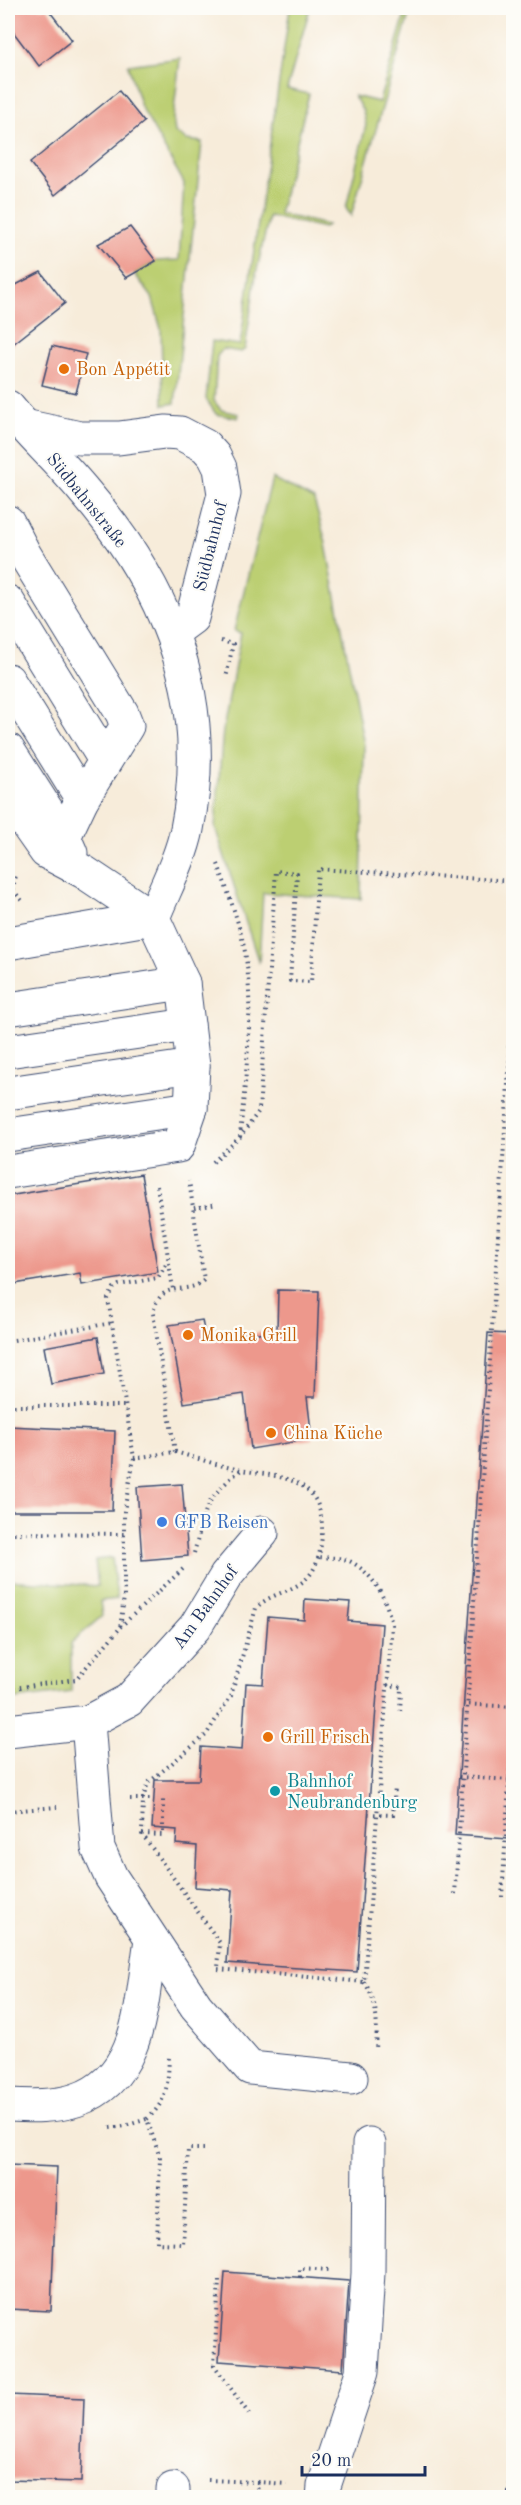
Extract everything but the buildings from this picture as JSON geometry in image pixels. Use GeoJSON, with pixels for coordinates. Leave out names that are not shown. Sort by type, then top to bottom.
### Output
{"type":"FeatureCollection","features":[{"type":"Feature","properties":{"kind":"street","name":"Südbahnhof"},"geometry":{"type":"LineString","coordinates":[[16,417],[80,438],[119,438],[165,432],[180,433],[205,446],[214,456],[220,468],[224,494],[192,618],[173,632]]}},
{"type":"Feature","properties":{"kind":"street","name":"Südbahnstraße"},"geometry":{"type":"LineString","coordinates":[[16,417],[84,490],[111,524],[140,569],[173,632],[188,681],[194,729],[193,770],[187,830],[153,918]]}},
{"type":"Feature","properties":{"kind":"street"},"geometry":{"type":"LineString","coordinates":[[8,522],[25,555],[122,713],[127,726],[82,799],[64,837]]}},
{"type":"Feature","properties":{"kind":"street"},"geometry":{"type":"LineString","coordinates":[[8,602],[105,760]]}},
{"type":"Feature","properties":{"kind":"street"},"geometry":{"type":"LineString","coordinates":[[8,680],[82,799]]}},
{"type":"Feature","properties":{"kind":"street"},"geometry":{"type":"LineString","coordinates":[[8,750],[64,837],[77,868]]}},
{"type":"Feature","properties":{"kind":"street"},"geometry":{"type":"LineString","coordinates":[[8,798],[46,852],[77,868],[153,918],[183,983],[193,1066],[191,1108],[178,1146],[8,1172]]}},
{"type":"Feature","properties":{"kind":"street"},"geometry":{"type":"LineString","coordinates":[[8,943],[153,918]]}},
{"type":"Feature","properties":{"kind":"street"},"geometry":{"type":"LineString","coordinates":[[8,1009],[183,983]]}},
{"type":"Feature","properties":{"kind":"street"},"geometry":{"type":"LineString","coordinates":[[8,1051],[188,1025]]}},
{"type":"Feature","properties":{"kind":"street"},"geometry":{"type":"LineString","coordinates":[[8,1092],[193,1066]]}},
{"type":"Feature","properties":{"kind":"street"},"geometry":{"type":"LineString","coordinates":[[8,1136],[191,1108]]}},
{"type":"Feature","properties":{"kind":"street","name":"Am Bahnhof"},"geometry":{"type":"LineString","coordinates":[[8,1731],[88,1722],[129,1700],[195,1627],[226,1576],[262,1533]]}},
{"type":"Feature","properties":{"kind":"street"},"geometry":{"type":"LineString","coordinates":[[88,1722],[98,1848],[111,1877],[196,2006],[250,2068],[351,2078]]}},
{"type":"Feature","properties":{"kind":"street"},"geometry":{"type":"LineString","coordinates":[[8,2106],[49,2105],[76,2101],[98,2090],[114,2077],[128,2058],[135,2036],[151,1940]]}},
{"type":"Feature","properties":{"kind":"street"},"geometry":{"type":"LineString","coordinates":[[323,2498],[324,2486],[362,2372],[368,2273],[369,2144]]}},
{"type":"Feature","properties":{"kind":"path"},"geometry":{"type":"LineString","coordinates":[[173,632],[232,644],[224,686]]}},
{"type":"Feature","properties":{"kind":"path"},"geometry":{"type":"LineString","coordinates":[[215,856],[238,921],[245,955],[249,1021],[240,1137]]}},
{"type":"Feature","properties":{"kind":"path"},"geometry":{"type":"LineString","coordinates":[[209,1165],[240,1137],[259,1111],[276,871],[297,873],[290,981],[311,982],[318,869],[513,881]]}},
{"type":"Feature","properties":{"kind":"path"},"geometry":{"type":"LineString","coordinates":[[8,893],[13,890]]}},
{"type":"Feature","properties":{"kind":"path"},"geometry":{"type":"LineString","coordinates":[[455,1894],[460,1777],[511,1038]]}},
{"type":"Feature","properties":{"kind":"path"},"geometry":{"type":"LineString","coordinates":[[175,1452],[153,1313],[159,1298],[173,1289],[198,1285],[204,1280],[188,1176]]}},
{"type":"Feature","properties":{"kind":"path"},"geometry":{"type":"LineString","coordinates":[[157,1185],[173,1289]]}},
{"type":"Feature","properties":{"kind":"path"},"geometry":{"type":"LineString","coordinates":[[194,1208],[217,1204]]}},
{"type":"Feature","properties":{"kind":"path"},"geometry":{"type":"LineString","coordinates":[[120,1628],[124,1597],[124,1511],[134,1458],[108,1299],[114,1288],[158,1278],[168,1261]]}},
{"type":"Feature","properties":{"kind":"path"},"geometry":{"type":"LineString","coordinates":[[8,1341],[112,1323]]}},
{"type":"Feature","properties":{"kind":"path"},"geometry":{"type":"LineString","coordinates":[[8,1406],[125,1406]]}},
{"type":"Feature","properties":{"kind":"path"},"geometry":{"type":"LineString","coordinates":[[134,1458],[175,1452],[241,1470],[280,1475],[295,1480],[314,1500],[322,1523],[319,1557],[307,1578],[263,1601],[256,1608],[231,1696],[206,1735],[147,1783],[143,1798],[142,1834],[220,1943],[218,1969],[364,1982]]}},
{"type":"Feature","properties":{"kind":"path"},"geometry":{"type":"LineString","coordinates":[[193,1555],[208,1503],[217,1489],[241,1470]]}},
{"type":"Feature","properties":{"kind":"path"},"geometry":{"type":"LineString","coordinates":[[8,1533],[124,1534]]}},
{"type":"Feature","properties":{"kind":"path"},"geometry":{"type":"LineString","coordinates":[[319,1557],[346,1559],[364,1570],[388,1602],[392,1625],[364,1982],[370,1990],[378,2017],[376,2039]]}},
{"type":"Feature","properties":{"kind":"path"},"geometry":{"type":"LineString","coordinates":[[8,1689],[76,1679],[120,1628],[187,1565]]}},
{"type":"Feature","properties":{"kind":"path"},"geometry":{"type":"LineString","coordinates":[[387,1685],[401,1687],[400,1714]]}},
{"type":"Feature","properties":{"kind":"path"},"geometry":{"type":"LineString","coordinates":[[502,1897],[513,1702]]}},
{"type":"Feature","properties":{"kind":"path"},"geometry":{"type":"LineString","coordinates":[[466,1704],[513,1707]]}},
{"type":"Feature","properties":{"kind":"path"},"geometry":{"type":"LineString","coordinates":[[383,1750],[390,1751]]}},
{"type":"Feature","properties":{"kind":"path"},"geometry":{"type":"LineString","coordinates":[[460,1777],[510,1780]]}},
{"type":"Feature","properties":{"kind":"path"},"geometry":{"type":"LineString","coordinates":[[368,1814],[393,1815],[395,1787]]}},
{"type":"Feature","properties":{"kind":"path"},"geometry":{"type":"LineString","coordinates":[[143,1798],[154,1799]]}},
{"type":"Feature","properties":{"kind":"path"},"geometry":{"type":"LineString","coordinates":[[142,1834],[163,1834],[163,1800]]}},
{"type":"Feature","properties":{"kind":"path"},"geometry":{"type":"LineString","coordinates":[[106,2128],[125,2126],[147,2119],[165,2098],[168,2086],[170,2044]]}},
{"type":"Feature","properties":{"kind":"path"},"geometry":{"type":"LineString","coordinates":[[147,2119],[160,2158],[157,2243],[183,2244],[188,2149],[204,2150]]}},
{"type":"Feature","properties":{"kind":"path"},"geometry":{"type":"LineString","coordinates":[[219,2280],[214,2365],[249,2414]]}},
{"type":"Feature","properties":{"kind":"path"},"geometry":{"type":"LineString","coordinates":[[173,2493],[183,2478],[258,2482]]}},
{"type":"Feature","properties":{"kind":"green space"},"geometry":{"type":"Polygon","coordinates":[[[290,8],[310,8],[287,89],[309,94],[279,214],[327,225],[324,228],[269,216],[256,274],[245,349],[241,352],[223,349],[217,356],[214,401],[221,410],[239,414],[238,418],[216,414],[206,399],[212,341],[240,345],[290,8]]]}},
{"type":"Feature","properties":{"kind":"green space"},"geometry":{"type":"Polygon","coordinates":[[[407,8],[411,8],[351,216],[346,208],[366,125],[363,111],[354,96],[379,102],[407,8]]]}},
{"type":"Feature","properties":{"kind":"green space"},"geometry":{"type":"Polygon","coordinates":[[[180,58],[173,118],[175,132],[186,140],[202,142],[175,403],[163,405],[161,329],[152,297],[134,273],[156,261],[179,260],[184,183],[141,107],[128,65],[180,58]]]}},
{"type":"Feature","properties":{"kind":"green space"},"geometry":{"type":"Polygon","coordinates":[[[272,478],[314,500],[325,539],[364,745],[361,899],[263,893],[259,963],[215,827],[223,730],[241,633],[234,631],[272,478]]]}},
{"type":"Feature","properties":{"kind":"green space"},"geometry":{"type":"Polygon","coordinates":[[[112,1558],[117,1599],[100,1601],[102,1616],[71,1643],[71,1692],[8,1700],[8,1580],[98,1586],[95,1560],[112,1558]]]}},
{"type":"Feature","properties":{"kind":"railway"},"geometry":{"type":"LineString","coordinates":[[509,2498],[514,2432]]}},
{"type":"Feature","properties":{"kind":"place","name":"Bon Appétit"},"geometry":{"type":"Point","coordinates":[64,369]}},
{"type":"Feature","properties":{"kind":"place","name":"Monika Grill"},"geometry":{"type":"Point","coordinates":[188,1335]}},
{"type":"Feature","properties":{"kind":"place","name":"China Küche"},"geometry":{"type":"Point","coordinates":[271,1433]}},
{"type":"Feature","properties":{"kind":"place","name":"GFB Reisen"},"geometry":{"type":"Point","coordinates":[162,1522]}},
{"type":"Feature","properties":{"kind":"place","name":"Grill Frisch"},"geometry":{"type":"Point","coordinates":[268,1737]}},
{"type":"Feature","properties":{"kind":"place","name":"Bahnhof Neubrandenburg"},"geometry":{"type":"Point","coordinates":[275,1791]}}]}
